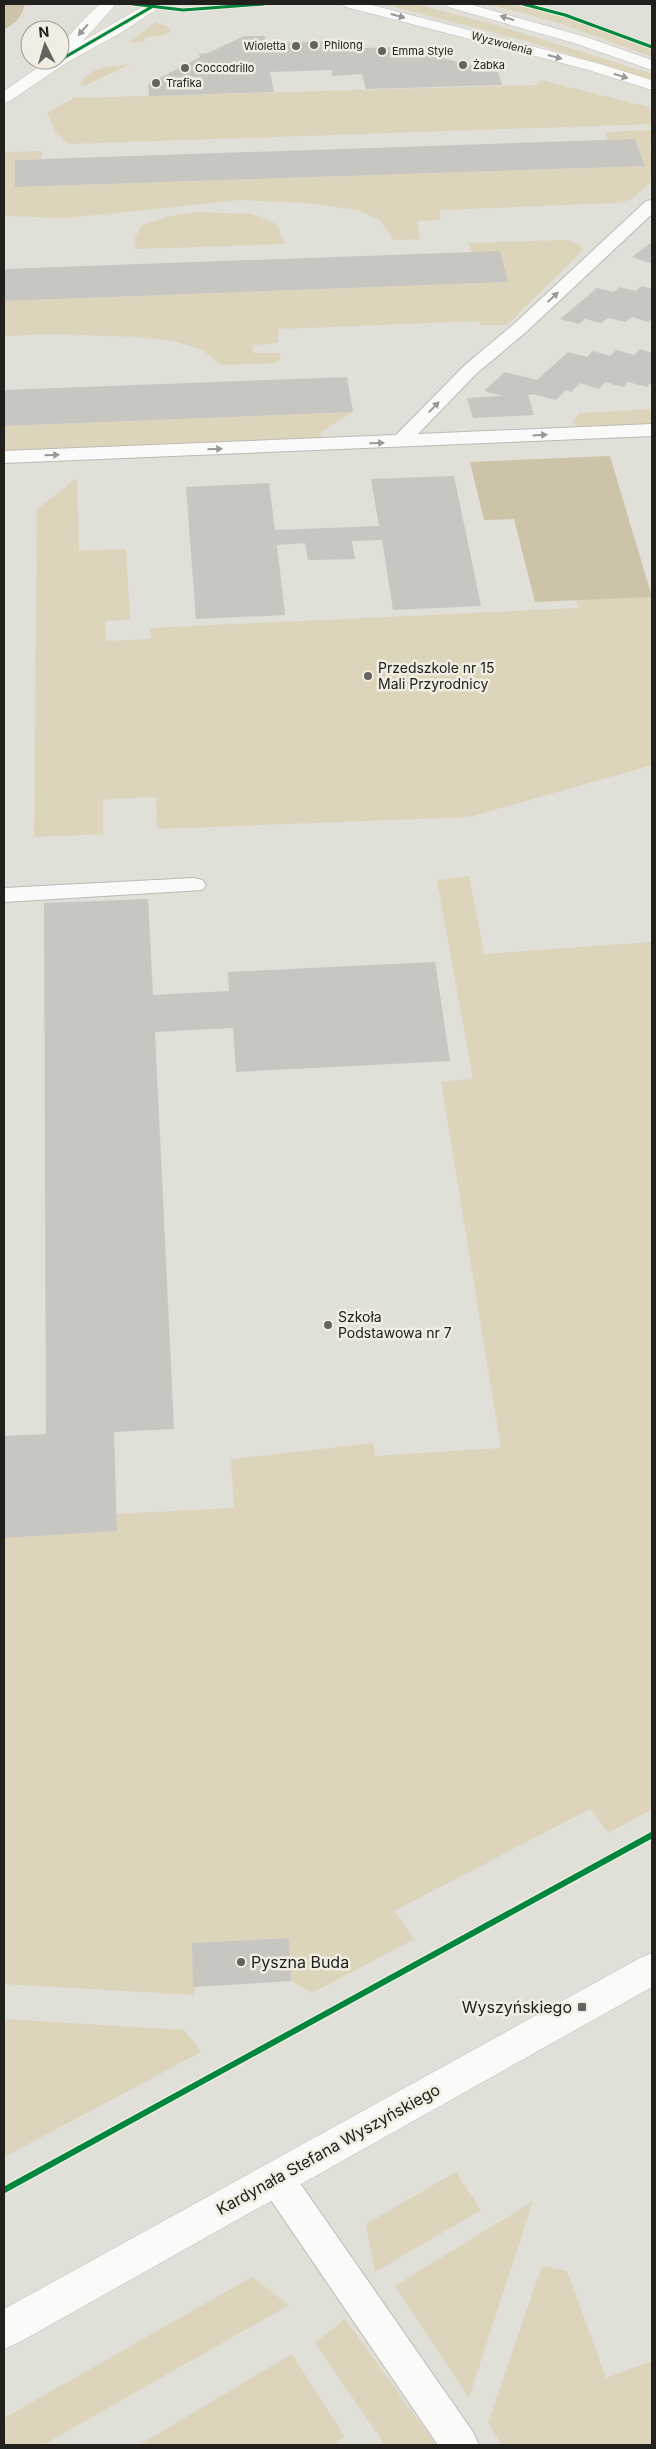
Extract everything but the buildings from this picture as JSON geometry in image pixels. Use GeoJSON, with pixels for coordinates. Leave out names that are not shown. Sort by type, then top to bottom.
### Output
{"type":"FeatureCollection","features":[{"type":"Feature","properties":{"kind":"main road"},"geometry":{"type":"LineString","coordinates":[[70,47],[82,31],[108,4]]}},
{"type":"Feature","properties":{"kind":"main road"},"geometry":{"type":"LineString","coordinates":[[70,54],[113,31],[156,4]]}},
{"type":"Feature","properties":{"kind":"main road","name":"Wyzwolenia"},"geometry":{"type":"LineString","coordinates":[[351,4],[581,64],[652,85]]}},
{"type":"Feature","properties":{"kind":"main road","name":"Wyzwolenia"},"geometry":{"type":"LineString","coordinates":[[453,4],[580,40],[652,65]]}},
{"type":"Feature","properties":{"kind":"main road"},"geometry":{"type":"LineString","coordinates":[[4,98],[45,70]]}},
{"type":"Feature","properties":{"kind":"main road","name":"Kardynała Stefana Wyszyńskiego"},"geometry":{"type":"LineString","coordinates":[[4,2330],[652,1969]]}},
{"type":"Feature","properties":{"kind":"lane"},"geometry":{"type":"LineString","coordinates":[[400,442],[471,369],[514,334],[652,205]]}},
{"type":"Feature","properties":{"kind":"lane"},"geometry":{"type":"LineString","coordinates":[[4,457],[652,430]]}},
{"type":"Feature","properties":{"kind":"lane"},"geometry":{"type":"LineString","coordinates":[[4,895],[194,885]]}},
{"type":"Feature","properties":{"kind":"lane"},"geometry":{"type":"LineString","coordinates":[[276,2178],[460,2445]]}},
{"type":"Feature","properties":{"kind":"shaded area"},"geometry":{"type":"Polygon","coordinates":[[[4,4],[25,4],[18,19],[4,29],[4,4]]]}},
{"type":"Feature","properties":{"kind":"shaded area"},"geometry":{"type":"Polygon","coordinates":[[[383,4],[416,4],[499,26],[652,74],[652,81],[530,42],[383,4]]]}},
{"type":"Feature","properties":{"kind":"shaded area"},"geometry":{"type":"Polygon","coordinates":[[[488,4],[530,9],[572,20],[652,50],[652,57],[559,23],[488,4]]]}},
{"type":"Feature","properties":{"kind":"shaded area"},"geometry":{"type":"Polygon","coordinates":[[[155,22],[169,27],[170,31],[165,35],[144,38],[146,41],[129,43],[155,22]]]}},
{"type":"Feature","properties":{"kind":"shaded area"},"geometry":{"type":"Polygon","coordinates":[[[131,64],[84,86],[80,84],[84,78],[96,70],[109,66],[131,64]]]}},
{"type":"Feature","properties":{"kind":"shaded area"},"geometry":{"type":"Polygon","coordinates":[[[540,80],[652,108],[652,124],[68,144],[57,134],[47,113],[74,98],[537,85],[540,80]]]}},
{"type":"Feature","properties":{"kind":"shaded area"},"geometry":{"type":"Polygon","coordinates":[[[652,130],[652,145],[650,146],[652,151],[652,182],[630,200],[616,203],[439,210],[441,220],[417,221],[420,239],[394,240],[380,220],[358,210],[306,203],[240,200],[68,218],[4,216],[4,152],[42,151],[41,159],[15,160],[15,187],[644,166],[635,139],[608,140],[605,132],[652,130]]]}},
{"type":"Feature","properties":{"kind":"shaded area"},"geometry":{"type":"Polygon","coordinates":[[[195,212],[252,214],[276,224],[285,244],[136,249],[135,237],[143,225],[170,216],[195,212]]]}},
{"type":"Feature","properties":{"kind":"shaded area"},"geometry":{"type":"Polygon","coordinates":[[[567,240],[580,245],[583,250],[507,325],[481,325],[479,321],[278,329],[278,343],[253,345],[253,353],[279,353],[281,359],[276,363],[222,365],[201,349],[173,341],[138,337],[54,334],[4,336],[4,301],[507,282],[472,252],[468,243],[567,240]]]}},
{"type":"Feature","properties":{"kind":"shaded area"},"geometry":{"type":"Polygon","coordinates":[[[652,409],[652,424],[577,428],[573,421],[580,413],[652,409]]]}},
{"type":"Feature","properties":{"kind":"shaded area"},"geometry":{"type":"Polygon","coordinates":[[[353,412],[321,432],[320,439],[4,453],[4,426],[353,412]]]}},
{"type":"Feature","properties":{"kind":"shaded area"},"geometry":{"type":"Polygon","coordinates":[[[610,456],[652,597],[535,602],[514,519],[484,520],[470,462],[610,456]]]}},
{"type":"Feature","properties":{"kind":"shaded area"},"geometry":{"type":"Polygon","coordinates":[[[77,478],[79,551],[126,549],[130,620],[105,621],[106,641],[151,639],[150,628],[578,608],[576,600],[652,597],[652,765],[469,817],[157,829],[156,797],[103,799],[103,834],[34,837],[37,509],[77,478]]]}},
{"type":"Feature","properties":{"kind":"shaded area"},"geometry":{"type":"Polygon","coordinates":[[[469,876],[484,954],[652,942],[652,1809],[609,1833],[590,1809],[394,1911],[414,1939],[312,1993],[291,1981],[289,1938],[192,1943],[195,1995],[4,1984],[4,1538],[116,1531],[117,1514],[234,1508],[231,1459],[373,1443],[375,1456],[501,1448],[441,1082],[473,1079],[437,880],[469,876]]]}},
{"type":"Feature","properties":{"kind":"shaded area"},"geometry":{"type":"Polygon","coordinates":[[[4,2019],[184,2030],[201,2052],[4,2157],[4,2019]]]}},
{"type":"Feature","properties":{"kind":"shaded area"},"geometry":{"type":"Polygon","coordinates":[[[456,2172],[481,2210],[375,2272],[366,2224],[456,2172]]]}},
{"type":"Feature","properties":{"kind":"shaded area"},"geometry":{"type":"Polygon","coordinates":[[[533,2201],[469,2398],[395,2286],[533,2201]]]}},
{"type":"Feature","properties":{"kind":"shaded area"},"geometry":{"type":"Polygon","coordinates":[[[542,2266],[567,2271],[606,2378],[652,2361],[652,2445],[502,2445],[488,2423],[542,2266]]]}},
{"type":"Feature","properties":{"kind":"shaded area"},"geometry":{"type":"Polygon","coordinates":[[[252,2277],[289,2305],[43,2445],[4,2445],[4,2418],[252,2277]]]}},
{"type":"Feature","properties":{"kind":"shaded area"},"geometry":{"type":"Polygon","coordinates":[[[345,2319],[436,2445],[385,2445],[315,2343],[345,2319]]]}},
{"type":"Feature","properties":{"kind":"shaded area"},"geometry":{"type":"Polygon","coordinates":[[[292,2354],[344,2436],[335,2445],[139,2445],[292,2354]]]}},
{"type":"Feature","properties":{"kind":"cycle path"},"geometry":{"type":"LineString","coordinates":[[133,4],[183,10],[264,4]]}},
{"type":"Feature","properties":{"kind":"cycle path"},"geometry":{"type":"LineString","coordinates":[[523,4],[565,15],[652,47]]}},
{"type":"Feature","properties":{"kind":"cycle path"},"geometry":{"type":"LineString","coordinates":[[70,55],[155,5]]}},
{"type":"Feature","properties":{"kind":"cycle path"},"geometry":{"type":"LineString","coordinates":[[4,2190],[652,1835]]}},
{"type":"Feature","properties":{"kind":"place","name":"Philong"},"geometry":{"type":"Point","coordinates":[314,45]}},
{"type":"Feature","properties":{"kind":"place","name":"Wioletta"},"geometry":{"type":"Point","coordinates":[296,46]}},
{"type":"Feature","properties":{"kind":"place","name":"Emma Style"},"geometry":{"type":"Point","coordinates":[382,51]}},
{"type":"Feature","properties":{"kind":"place","name":"Żabka"},"geometry":{"type":"Point","coordinates":[463,65]}},
{"type":"Feature","properties":{"kind":"place","name":"Coccodrillo"},"geometry":{"type":"Point","coordinates":[185,68]}},
{"type":"Feature","properties":{"kind":"place","name":"Trafika"},"geometry":{"type":"Point","coordinates":[156,83]}},
{"type":"Feature","properties":{"kind":"place","name":"Przedszkole nr 15 Mali Przyrodnicy"},"geometry":{"type":"Point","coordinates":[368,676]}},
{"type":"Feature","properties":{"kind":"place","name":"Szkoła Podstawowa nr 7"},"geometry":{"type":"Point","coordinates":[328,1325]}},
{"type":"Feature","properties":{"kind":"place","name":"Pyszna Buda"},"geometry":{"type":"Point","coordinates":[241,1962]}},
{"type":"Feature","properties":{"kind":"place","name":"Wyszyńskiego"},"geometry":{"type":"Point","coordinates":[582,2007]}}]}
